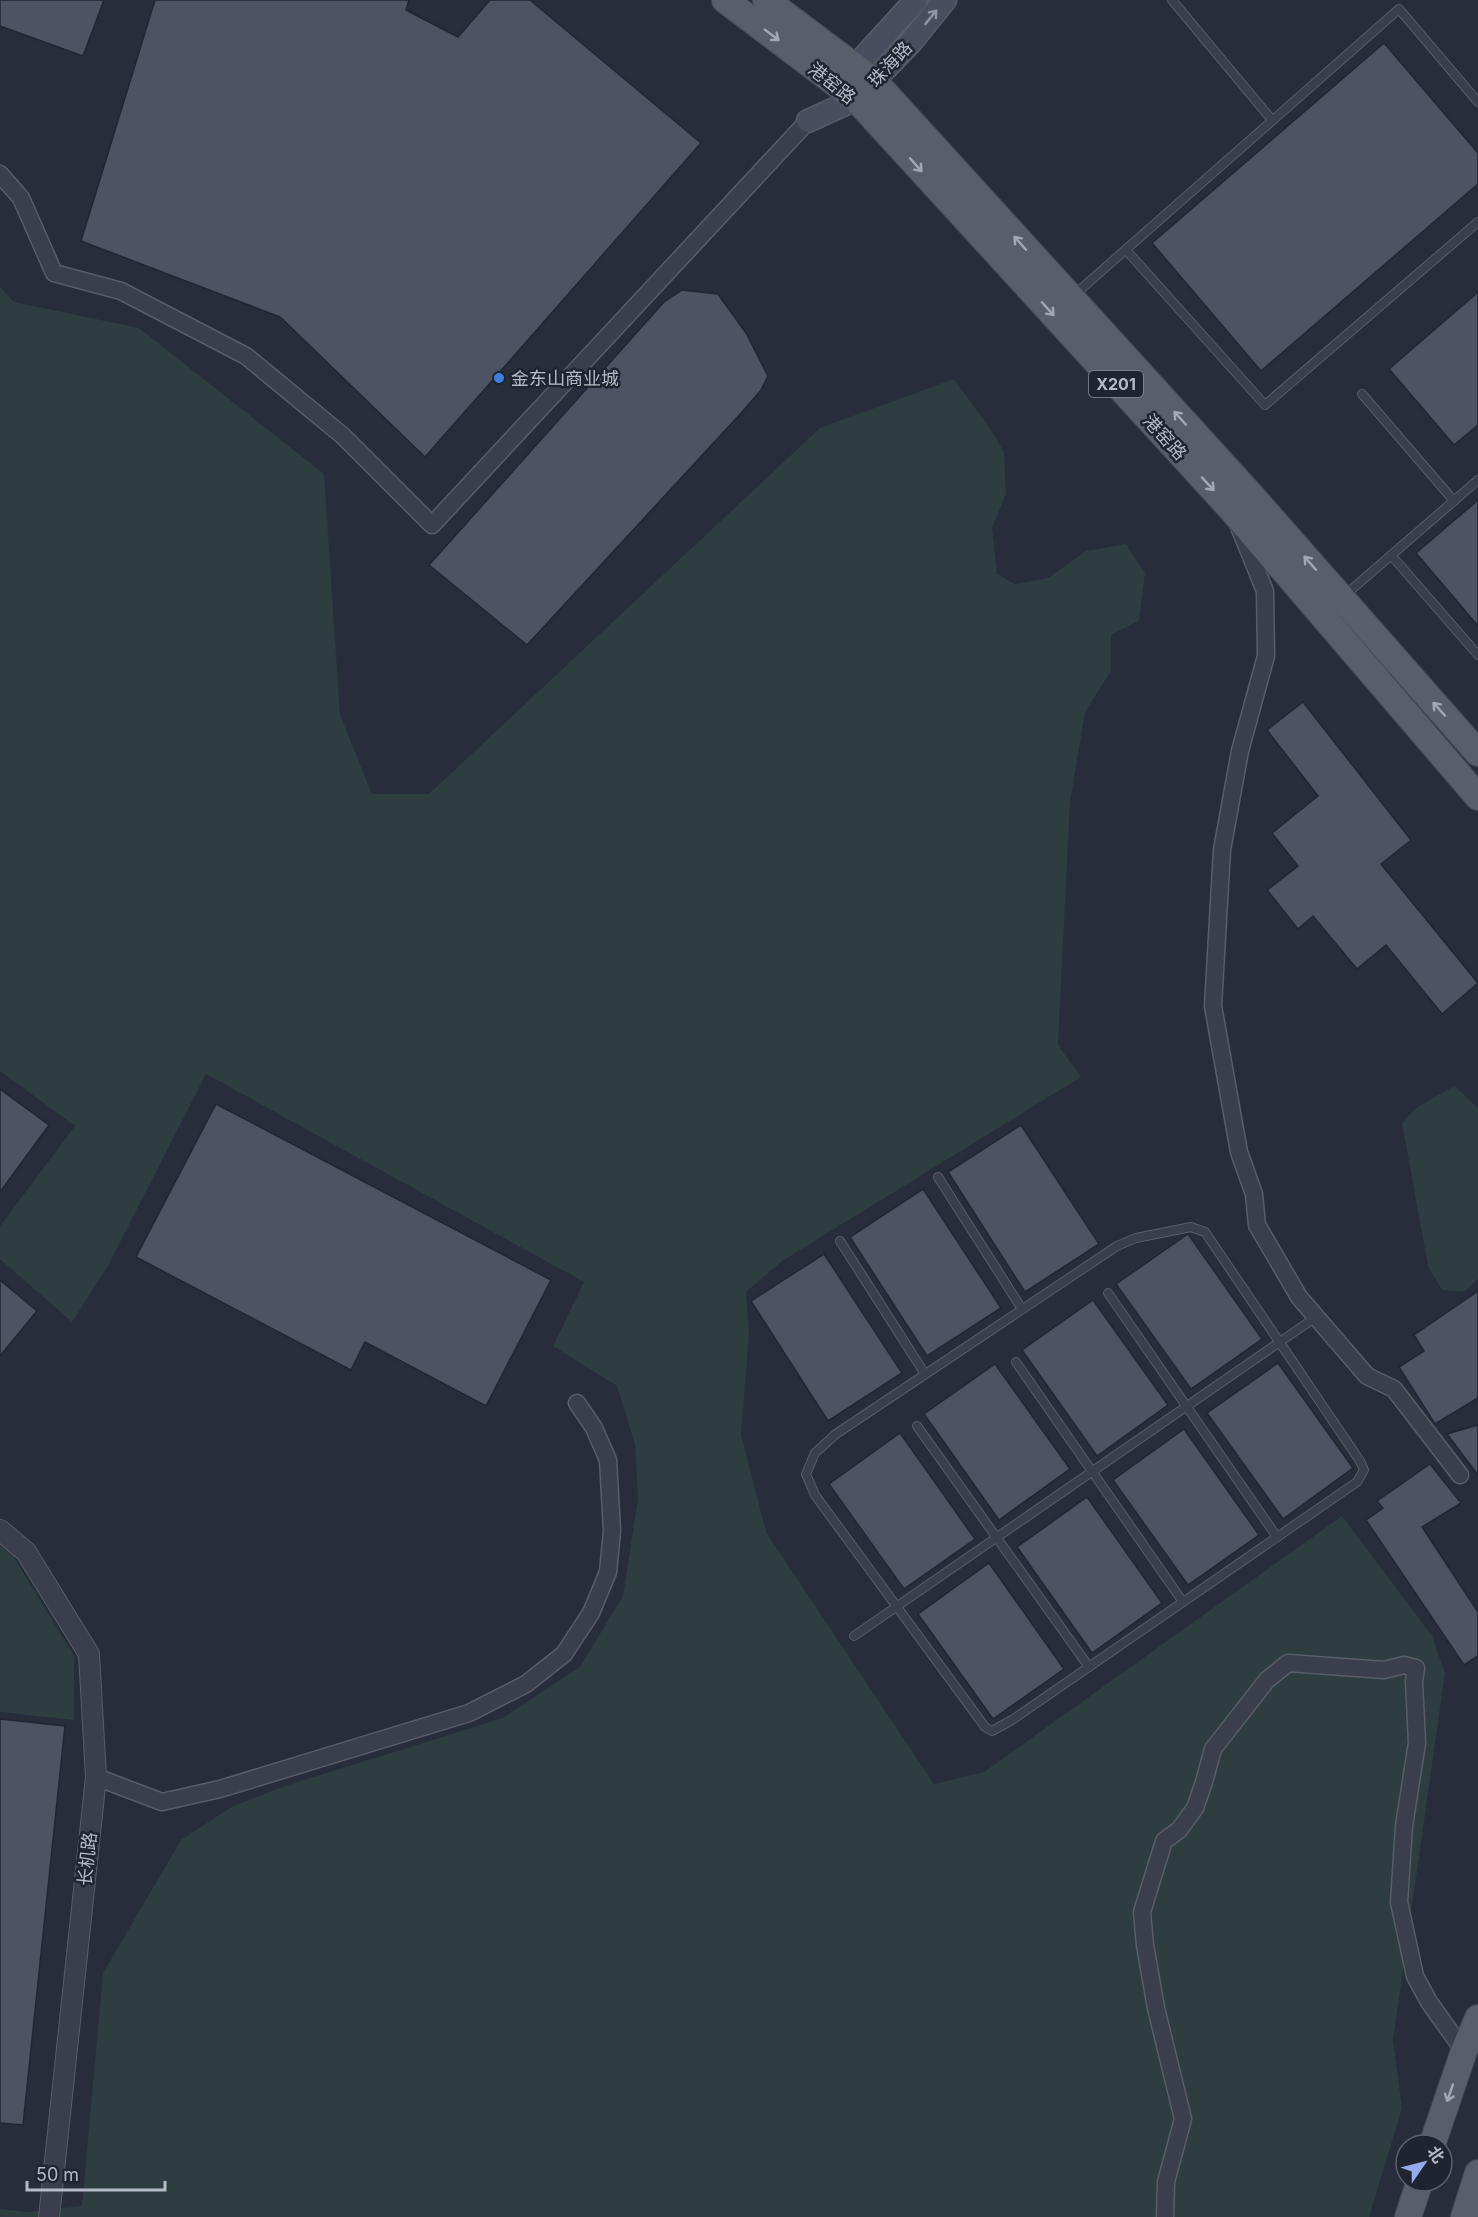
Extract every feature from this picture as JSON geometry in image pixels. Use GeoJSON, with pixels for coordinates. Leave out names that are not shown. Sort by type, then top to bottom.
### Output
{"type":"FeatureCollection","features":[{"type":"Feature","properties":{"kind":"main road","name":"港窑路"},"geometry":{"type":"LineString","coordinates":[[725,0],[846,92],[1232,510],[1478,797]]}},
{"type":"Feature","properties":{"kind":"main road","name":"港窑路"},"geometry":{"type":"LineString","coordinates":[[766,0],[865,75],[1250,494],[1478,753]]}},
{"type":"Feature","properties":{"kind":"main road","name":"珠海路"},"geometry":{"type":"LineString","coordinates":[[865,75],[916,0]]}},
{"type":"Feature","properties":{"kind":"main road","name":"珠海路"},"geometry":{"type":"LineString","coordinates":[[808,121],[846,92],[945,0]]}},
{"type":"Feature","properties":{"kind":"main road"},"geometry":{"type":"LineString","coordinates":[[1436,2133],[1464,2051],[1478,2018]]}},
{"type":"Feature","properties":{"kind":"main road"},"geometry":{"type":"LineString","coordinates":[[1468,2216],[1478,2173]]}},
{"type":"Feature","properties":{"kind":"main road"},"geometry":{"type":"LineString","coordinates":[[1408,2217],[1416,2193]]}},
{"type":"Feature","properties":{"kind":"street"},"geometry":{"type":"LineString","coordinates":[[0,174],[21,198],[54,273],[121,291],[246,356],[343,436],[432,525],[808,121]]}},
{"type":"Feature","properties":{"kind":"street"},"geometry":{"type":"LineString","coordinates":[[1232,510],[1265,591],[1266,656],[1240,751],[1222,850],[1213,1006],[1239,1152],[1254,1194],[1257,1225],[1299,1298],[1366,1376],[1394,1389],[1460,1475]]}},
{"type":"Feature","properties":{"kind":"street"},"geometry":{"type":"LineString","coordinates":[[96,1777],[162,1802],[220,1789],[469,1713],[526,1684],[564,1654],[591,1613],[608,1572],[612,1531],[608,1460],[594,1428],[577,1403]]}},
{"type":"Feature","properties":{"kind":"street","name":"长机路"},"geometry":{"type":"LineString","coordinates":[[0,1530],[26,1552],[89,1654],[96,1777],[49,2217]]}},
{"type":"Feature","properties":{"kind":"street"},"geometry":{"type":"LineString","coordinates":[[1165,2217],[1166,2182],[1183,2119],[1156,2008],[1142,1912],[1164,1841],[1179,1830],[1195,1808],[1213,1749],[1267,1680],[1288,1663],[1384,1670],[1404,1665],[1416,1668],[1414,1681],[1417,1743],[1404,1826],[1399,1902],[1415,1976],[1429,2002],[1464,2051]]}},
{"type":"Feature","properties":{"kind":"lane"},"geometry":{"type":"LineString","coordinates":[[1172,0],[1272,120]]}},
{"type":"Feature","properties":{"kind":"lane"},"geometry":{"type":"LineString","coordinates":[[1071,298],[1399,9],[1478,102]]}},
{"type":"Feature","properties":{"kind":"lane"},"geometry":{"type":"LineString","coordinates":[[1126,250],[1265,405],[1478,222]]}},
{"type":"Feature","properties":{"kind":"lane"},"geometry":{"type":"LineString","coordinates":[[1362,394],[1454,501]]}},
{"type":"Feature","properties":{"kind":"lane"},"geometry":{"type":"LineString","coordinates":[[1341,598],[1478,480]]}},
{"type":"Feature","properties":{"kind":"lane"},"geometry":{"type":"LineString","coordinates":[[1391,555],[1478,655]]}},
{"type":"Feature","properties":{"kind":"lane"},"geometry":{"type":"LineString","coordinates":[[938,1177],[1022,1309]]}},
{"type":"Feature","properties":{"kind":"lane"},"geometry":{"type":"LineString","coordinates":[[1191,1227],[1205,1232],[1280,1342],[1360,1461],[1364,1470],[1358,1482],[1012,1720],[992,1731],[985,1727],[815,1495],[806,1474],[814,1453],[836,1434],[1117,1246],[1136,1238],[1191,1227]]}},
{"type":"Feature","properties":{"kind":"lane"},"geometry":{"type":"LineString","coordinates":[[840,1241],[925,1374]]}},
{"type":"Feature","properties":{"kind":"lane"},"geometry":{"type":"LineString","coordinates":[[1108,1293],[1277,1537]]}},
{"type":"Feature","properties":{"kind":"lane"},"geometry":{"type":"LineString","coordinates":[[854,1636],[1316,1317]]}},
{"type":"Feature","properties":{"kind":"lane"},"geometry":{"type":"LineString","coordinates":[[1016,1362],[1183,1602]]}},
{"type":"Feature","properties":{"kind":"lane"},"geometry":{"type":"LineString","coordinates":[[917,1426],[1089,1666]]}},
{"type":"Feature","properties":{"kind":"shaded area"},"geometry":{"type":"Polygon","coordinates":[[[0,287],[14,302],[139,328],[324,474],[340,715],[372,794],[429,794],[820,428],[954,379],[1004,452],[1006,494],[992,528],[997,574],[1015,584],[1048,578],[1086,551],[1126,544],[1145,573],[1139,621],[1111,635],[1111,671],[1085,712],[1070,802],[1058,1045],[1081,1077],[782,1261],[746,1292],[749,1334],[741,1434],[766,1532],[934,1784],[984,1772],[1342,1516],[1432,1636],[1445,1673],[1393,2040],[1402,2108],[1369,2217],[0,2217],[0,2209],[28,2212],[82,2206],[103,1973],[181,1840],[233,1806],[285,1786],[503,1718],[580,1667],[623,1596],[638,1499],[635,1444],[617,1386],[553,1346],[584,1282],[206,1074],[109,1264],[72,1322],[0,1259],[0,1226],[75,1126],[0,1071],[0,287]]]}},
{"type":"Feature","properties":{"kind":"shaded area"},"geometry":{"type":"Polygon","coordinates":[[[1454,1086],[1478,1108],[1478,1279],[1464,1292],[1442,1290],[1428,1266],[1402,1123],[1416,1108],[1454,1086]]]}},
{"type":"Feature","properties":{"kind":"shaded area"},"geometry":{"type":"Polygon","coordinates":[[[0,1546],[13,1556],[74,1656],[74,1720],[0,1712],[0,1546]]]}},
{"type":"Feature","properties":{"kind":"building"},"geometry":{"type":"Polygon","coordinates":[[[0,0],[104,0],[83,56],[0,26],[0,0]]]}},
{"type":"Feature","properties":{"kind":"building"},"geometry":{"type":"Polygon","coordinates":[[[155,0],[409,0],[406,10],[458,37],[490,0],[530,0],[701,143],[425,457],[280,317],[81,241],[155,0]]]}},
{"type":"Feature","properties":{"kind":"building"},"geometry":{"type":"Polygon","coordinates":[[[1384,43],[1478,153],[1478,184],[1261,371],[1152,243],[1384,43]]]}},
{"type":"Feature","properties":{"kind":"building"},"geometry":{"type":"Polygon","coordinates":[[[682,290],[718,294],[746,333],[768,376],[761,390],[743,411],[527,645],[429,565],[664,302],[682,290]]]}},
{"type":"Feature","properties":{"kind":"building"},"geometry":{"type":"Polygon","coordinates":[[[1478,292],[1478,425],[1454,445],[1389,369],[1478,292]]]}},
{"type":"Feature","properties":{"kind":"building"},"geometry":{"type":"Polygon","coordinates":[[[1478,500],[1478,626],[1416,553],[1478,500]]]}},
{"type":"Feature","properties":{"kind":"building"},"geometry":{"type":"Polygon","coordinates":[[[1303,702],[1411,840],[1381,864],[1478,983],[1442,1014],[1386,945],[1357,969],[1313,916],[1298,929],[1267,890],[1298,866],[1272,833],[1318,796],[1267,730],[1303,702]]]}},
{"type":"Feature","properties":{"kind":"building"},"geometry":{"type":"Polygon","coordinates":[[[0,1089],[49,1125],[0,1192],[0,1089]]]}},
{"type":"Feature","properties":{"kind":"building"},"geometry":{"type":"Polygon","coordinates":[[[216,1104],[551,1280],[486,1406],[365,1342],[351,1370],[136,1257],[216,1104]]]}},
{"type":"Feature","properties":{"kind":"building"},"geometry":{"type":"Polygon","coordinates":[[[1021,1125],[1099,1244],[1025,1292],[948,1172],[1021,1125]]]}},
{"type":"Feature","properties":{"kind":"building"},"geometry":{"type":"Polygon","coordinates":[[[923,1189],[1001,1308],[927,1356],[850,1237],[923,1189]]]}},
{"type":"Feature","properties":{"kind":"building"},"geometry":{"type":"Polygon","coordinates":[[[1188,1234],[1262,1339],[1191,1389],[1116,1284],[1188,1234]]]}},
{"type":"Feature","properties":{"kind":"building"},"geometry":{"type":"Polygon","coordinates":[[[824,1254],[902,1373],[828,1421],[751,1301],[824,1254]]]}},
{"type":"Feature","properties":{"kind":"building"},"geometry":{"type":"Polygon","coordinates":[[[0,1280],[37,1311],[0,1356],[0,1280]]]}},
{"type":"Feature","properties":{"kind":"building"},"geometry":{"type":"Polygon","coordinates":[[[1478,1291],[1478,1398],[1435,1424],[1399,1367],[1424,1351],[1414,1335],[1478,1291]]]}},
{"type":"Feature","properties":{"kind":"building"},"geometry":{"type":"Polygon","coordinates":[[[1093,1300],[1168,1405],[1097,1456],[1022,1350],[1093,1300]]]}},
{"type":"Feature","properties":{"kind":"building"},"geometry":{"type":"Polygon","coordinates":[[[1278,1363],[1353,1468],[1283,1519],[1207,1413],[1278,1363]]]}},
{"type":"Feature","properties":{"kind":"building"},"geometry":{"type":"Polygon","coordinates":[[[995,1364],[1070,1469],[999,1520],[924,1414],[995,1364]]]}},
{"type":"Feature","properties":{"kind":"building"},"geometry":{"type":"Polygon","coordinates":[[[1478,1425],[1478,1475],[1447,1434],[1478,1425]]]}},
{"type":"Feature","properties":{"kind":"building"},"geometry":{"type":"Polygon","coordinates":[[[1184,1429],[1259,1535],[1188,1585],[1113,1480],[1184,1429]]]}},
{"type":"Feature","properties":{"kind":"building"},"geometry":{"type":"Polygon","coordinates":[[[900,1433],[975,1539],[904,1589],[829,1484],[900,1433]]]}},
{"type":"Feature","properties":{"kind":"building"},"geometry":{"type":"Polygon","coordinates":[[[1430,1464],[1461,1503],[1422,1527],[1478,1612],[1478,1656],[1464,1665],[1366,1520],[1383,1508],[1377,1501],[1430,1464]]]}},
{"type":"Feature","properties":{"kind":"building"},"geometry":{"type":"Polygon","coordinates":[[[1087,1497],[1162,1603],[1092,1653],[1017,1547],[1087,1497]]]}},
{"type":"Feature","properties":{"kind":"building"},"geometry":{"type":"Polygon","coordinates":[[[989,1563],[1064,1669],[993,1719],[918,1614],[989,1563]]]}},
{"type":"Feature","properties":{"kind":"building"},"geometry":{"type":"Polygon","coordinates":[[[0,1719],[65,1726],[23,2125],[0,2123],[0,1719]]]}},
{"type":"Feature","properties":{"kind":"place","name":"金东山商业城"},"geometry":{"type":"Point","coordinates":[499,378]}}]}
